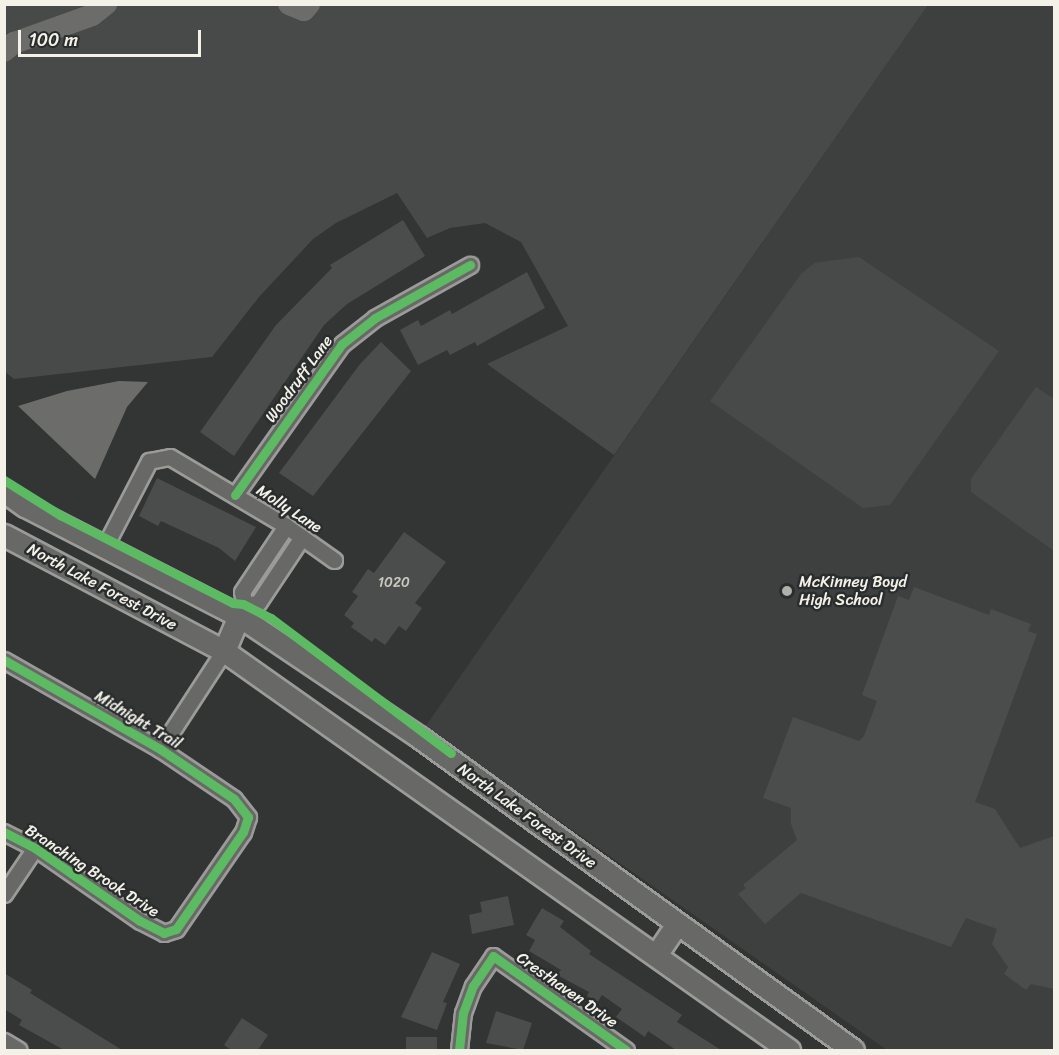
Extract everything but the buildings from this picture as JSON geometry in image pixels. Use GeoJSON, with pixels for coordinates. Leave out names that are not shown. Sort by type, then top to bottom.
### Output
{"type":"FeatureCollection","features":[{"type":"Feature","properties":{"kind":"main road","name":"North Lake Forest Drive"},"geometry":{"type":"LineString","coordinates":[[4,491],[25,506],[242,610],[853,1050]]}},
{"type":"Feature","properties":{"kind":"main road","name":"North Lake Forest Drive"},"geometry":{"type":"LineString","coordinates":[[4,535],[224,651],[789,1050]]}},
{"type":"Feature","properties":{"kind":"main road"},"geometry":{"type":"LineString","coordinates":[[224,651],[242,610]]}},
{"type":"Feature","properties":{"kind":"main road"},"geometry":{"type":"LineString","coordinates":[[656,955],[678,924]]}},
{"type":"Feature","properties":{"kind":"street","name":"Woodruff Lane"},"geometry":{"type":"LineString","coordinates":[[235,495],[342,344],[375,318],[470,265]]}},
{"type":"Feature","properties":{"kind":"street","name":"Molly Lane"},"geometry":{"type":"LineString","coordinates":[[105,546],[148,461],[170,457],[286,526],[334,560]]}},
{"type":"Feature","properties":{"kind":"street"},"geometry":{"type":"LineString","coordinates":[[286,526],[242,592],[242,610],[258,603],[302,537]]}},
{"type":"Feature","properties":{"kind":"street"},"geometry":{"type":"LineString","coordinates":[[160,749],[224,651]]}},
{"type":"Feature","properties":{"kind":"street","name":"Midnight Trail"},"geometry":{"type":"LineString","coordinates":[[4,660],[160,749],[234,800],[248,817],[243,832],[176,929],[164,933]]}},
{"type":"Feature","properties":{"kind":"street","name":"Branching Brook Drive"},"geometry":{"type":"LineString","coordinates":[[4,832],[35,848],[140,921],[164,933]]}},
{"type":"Feature","properties":{"kind":"street"},"geometry":{"type":"LineString","coordinates":[[4,894],[35,848]]}},
{"type":"Feature","properties":{"kind":"street","name":"Cresthaven Drive"},"geometry":{"type":"LineString","coordinates":[[459,1050],[463,1013],[474,986],[494,956],[626,1050]]}},
{"type":"Feature","properties":{"kind":"street"},"geometry":{"type":"LineString","coordinates":[[4,1041],[19,1050]]}},
{"type":"Feature","properties":{"kind":"shaded area"},"geometry":{"type":"Polygon","coordinates":[[[4,5],[928,5],[614,455],[487,364],[568,326],[521,242],[485,223],[450,228],[427,238],[397,193],[336,223],[313,239],[259,297],[212,357],[14,379],[4,371],[4,5]]]}},
{"type":"Feature","properties":{"kind":"shaded area","name":"McKinney Boyd High School"},"geometry":{"type":"Polygon","coordinates":[[[928,5],[1054,5],[1054,1050],[887,1050],[425,727],[928,5]]]}},
{"type":"Feature","properties":{"kind":"shaded area"},"geometry":{"type":"Polygon","coordinates":[[[859,257],[999,351],[890,505],[863,508],[710,401],[801,274],[814,263],[859,257]]]}},
{"type":"Feature","properties":{"kind":"shaded area"},"geometry":{"type":"Polygon","coordinates":[[[119,381],[148,382],[127,407],[95,479],[18,406],[67,391],[119,381]]]}},
{"type":"Feature","properties":{"kind":"shaded area"},"geometry":{"type":"Polygon","coordinates":[[[1036,387],[1054,399],[1054,551],[971,492],[971,479],[1036,387]]]}},
{"type":"Feature","properties":{"kind":"waterway"},"geometry":{"type":"LineString","coordinates":[[4,51],[14,43],[92,15],[106,4]]}},
{"type":"Feature","properties":{"kind":"waterway"},"geometry":{"type":"LineString","coordinates":[[289,4],[304,10],[309,4]]}},
{"type":"Feature","properties":{"kind":"cycle path"},"geometry":{"type":"LineString","coordinates":[[235,495],[342,344],[375,318],[470,265]]}},
{"type":"Feature","properties":{"kind":"cycle path"},"geometry":{"type":"LineString","coordinates":[[4,480],[60,515],[233,603],[243,604],[271,618],[451,753]]}},
{"type":"Feature","properties":{"kind":"cycle path"},"geometry":{"type":"LineString","coordinates":[[4,660],[160,749],[234,799],[248,817],[243,832],[176,929],[164,933],[140,921],[35,848],[4,832]]}},
{"type":"Feature","properties":{"kind":"cycle path"},"geometry":{"type":"LineString","coordinates":[[459,1050],[463,1013],[473,986],[493,956],[626,1050]]}},
{"type":"Feature","properties":{"kind":"place","name":"McKinney Boyd High School"},"geometry":{"type":"Point","coordinates":[787,591]}}]}
